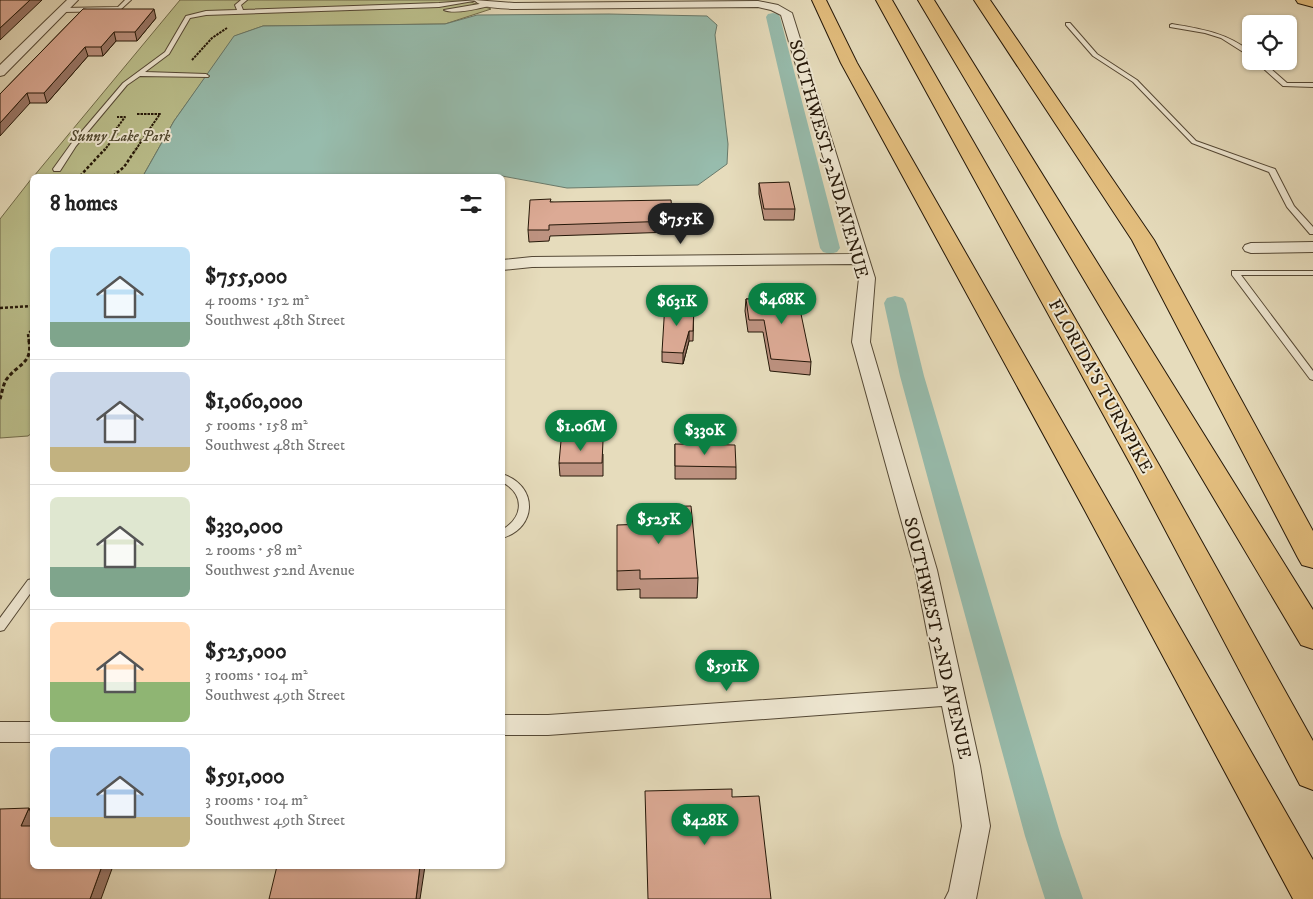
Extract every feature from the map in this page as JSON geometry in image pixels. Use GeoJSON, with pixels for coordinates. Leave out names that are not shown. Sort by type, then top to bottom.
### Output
{"type":"FeatureCollection","features":[{"type":"Feature","properties":{"kind":"main road"},"geometry":{"type":"LineString","coordinates":[[819,0],[848,63],[1076,466],[1313,897]]}},
{"type":"Feature","properties":{"kind":"main road","name":"FLORIDA'S TURNPIKE"},"geometry":{"type":"LineString","coordinates":[[884,0],[1145,465],[1313,775]]}},
{"type":"Feature","properties":{"kind":"main road"},"geometry":{"type":"LineString","coordinates":[[926,0],[1313,637]]}},
{"type":"Feature","properties":{"kind":"main road"},"geometry":{"type":"LineString","coordinates":[[982,0],[1142,240],[1313,558]]}},
{"type":"Feature","properties":{"kind":"main road"},"geometry":{"type":"LineString","coordinates":[[1302,0],[1313,2]]}},
{"type":"Feature","properties":{"kind":"street"},"geometry":{"type":"LineString","coordinates":[[0,72],[73,0]]}},
{"type":"Feature","properties":{"kind":"street","name":"SOUTHWEST 52ND AVENUE"},"geometry":{"type":"LineString","coordinates":[[482,1],[514,6],[736,4],[766,6],[786,13],[867,278],[861,342],[926,570],[967,766],[976,826],[960,899]]}},
{"type":"Feature","properties":{"kind":"street"},"geometry":{"type":"LineString","coordinates":[[1251,248],[1313,247]]}},
{"type":"Feature","properties":{"kind":"street"},"geometry":{"type":"LineString","coordinates":[[505,265],[532,262],[861,259]]}},
{"type":"Feature","properties":{"kind":"street"},"geometry":{"type":"LineString","coordinates":[[505,725],[548,725],[953,696]]}},
{"type":"Feature","properties":{"kind":"street"},"geometry":{"type":"LineString","coordinates":[[0,732],[30,732]]}},
{"type":"Feature","properties":{"kind":"lane"},"geometry":{"type":"LineString","coordinates":[[62,10],[119,9],[128,0]]}},
{"type":"Feature","properties":{"kind":"lane"},"geometry":{"type":"LineString","coordinates":[[241,12],[238,5],[244,0]]}},
{"type":"Feature","properties":{"kind":"lane"},"geometry":{"type":"LineString","coordinates":[[382,0],[393,7]]}},
{"type":"Feature","properties":{"kind":"lane"},"geometry":{"type":"LineString","coordinates":[[353,9],[386,11],[466,9],[482,1]]}},
{"type":"Feature","properties":{"kind":"lane"},"geometry":{"type":"LineString","coordinates":[[57,169],[73,145],[119,91],[167,53],[188,17],[206,13],[353,9],[482,1]]}},
{"type":"Feature","properties":{"kind":"lane"},"geometry":{"type":"LineString","coordinates":[[1068,24],[1095,55],[1135,81],[1194,142],[1272,171],[1292,207],[1313,232]]}},
{"type":"Feature","properties":{"kind":"lane"},"geometry":{"type":"LineString","coordinates":[[1172,26],[1219,34],[1242,47]]}},
{"type":"Feature","properties":{"kind":"lane"},"geometry":{"type":"LineString","coordinates":[[1268,70],[1286,85],[1313,85]]}},
{"type":"Feature","properties":{"kind":"lane"},"geometry":{"type":"LineString","coordinates":[[139,74],[206,76]]}},
{"type":"Feature","properties":{"kind":"lane"},"geometry":{"type":"LineString","coordinates":[[1313,273],[1234,273],[1313,377]]}},
{"type":"Feature","properties":{"kind":"lane"},"geometry":{"type":"LineString","coordinates":[[505,479],[512,481],[523,492],[526,506],[521,520],[505,532]]}},
{"type":"Feature","properties":{"kind":"lane"},"geometry":{"type":"LineString","coordinates":[[0,627],[30,586]]}},
{"type":"Feature","properties":{"kind":"path"},"geometry":{"type":"LineString","coordinates":[[171,75],[191,62],[202,46],[217,33],[230,26]]}},
{"type":"Feature","properties":{"kind":"path"},"geometry":{"type":"LineString","coordinates":[[82,174],[94,163],[118,132],[114,132],[124,117],[115,117],[117,114]]}},
{"type":"Feature","properties":{"kind":"path"},"geometry":{"type":"LineString","coordinates":[[115,174],[131,158],[160,114],[137,114]]}},
{"type":"Feature","properties":{"kind":"path"},"geometry":{"type":"LineString","coordinates":[[112,140],[142,140]]}},
{"type":"Feature","properties":{"kind":"path"},"geometry":{"type":"LineString","coordinates":[[0,304],[2,307],[30,306]]}},
{"type":"Feature","properties":{"kind":"path"},"geometry":{"type":"LineString","coordinates":[[30,332],[28,334],[30,345]]}},
{"type":"Feature","properties":{"kind":"path"},"geometry":{"type":"LineString","coordinates":[[0,399],[6,380],[26,361],[30,353]]}},
{"type":"Feature","properties":{"kind":"green space","name":"Sunny Lake Park"},"geometry":{"type":"Polygon","coordinates":[[[180,0],[465,0],[491,9],[445,24],[263,26],[235,36],[174,121],[144,174],[36,174],[180,0]]]}},
{"type":"Feature","properties":{"kind":"green space","name":"Sunny Lake Park"},"geometry":{"type":"Polygon","coordinates":[[[30,181],[30,434],[0,438],[0,219],[30,181]]]}},
{"type":"Feature","properties":{"kind":"shaded area"},"geometry":{"type":"Polygon","coordinates":[[[609,14],[707,16],[717,25],[715,35],[728,144],[727,164],[698,185],[567,188],[505,177],[505,174],[144,174],[174,121],[234,36],[263,26],[445,24],[477,15],[609,14]]]}},
{"type":"Feature","properties":{"kind":"building"},"geometry":{"type":"Polygon","coordinates":[[[0,0],[30,0],[0,28],[0,0]]]}},
{"type":"Feature","properties":{"kind":"building"},"geometry":{"type":"Polygon","coordinates":[[[83,9],[154,9],[135,32],[114,32],[101,47],[85,47],[44,93],[27,93],[0,123],[0,94],[83,9]]]}},
{"type":"Feature","properties":{"kind":"building"},"geometry":{"type":"Polygon","coordinates":[[[789,182],[795,209],[764,209],[759,183],[789,182]]]}},
{"type":"Feature","properties":{"kind":"building"},"geometry":{"type":"Polygon","coordinates":[[[551,199],[550,202],[671,200],[673,221],[549,225],[549,230],[528,230],[530,200],[551,199]]]}},
{"type":"Feature","properties":{"kind":"building"},"geometry":{"type":"Polygon","coordinates":[[[772,290],[796,290],[811,362],[771,359],[764,320],[749,320],[746,299],[774,299],[772,290]]]}},
{"type":"Feature","properties":{"kind":"building"},"geometry":{"type":"Polygon","coordinates":[[[665,303],[694,304],[693,331],[689,331],[683,353],[662,352],[665,303]]]}},
{"type":"Feature","properties":{"kind":"building"},"geometry":{"type":"Polygon","coordinates":[[[561,441],[603,441],[602,463],[559,463],[561,441]]]}},
{"type":"Feature","properties":{"kind":"building"},"geometry":{"type":"Polygon","coordinates":[[[675,444],[735,445],[736,467],[675,466],[675,444]]]}},
{"type":"Feature","properties":{"kind":"building"},"geometry":{"type":"Polygon","coordinates":[[[691,506],[698,578],[640,579],[640,570],[617,571],[617,525],[647,524],[646,507],[691,506]]]}},
{"type":"Feature","properties":{"kind":"building"},"geometry":{"type":"Polygon","coordinates":[[[732,789],[732,797],[759,796],[771,899],[648,899],[645,791],[732,789]]]}},
{"type":"Feature","properties":{"kind":"building"},"geometry":{"type":"Polygon","coordinates":[[[29,808],[21,826],[30,826],[30,869],[101,869],[90,899],[0,899],[0,809],[29,808]]]}},
{"type":"Feature","properties":{"kind":"building"},"geometry":{"type":"Polygon","coordinates":[[[276,869],[420,869],[416,899],[269,899],[276,869]]]}},
{"type":"Feature","properties":{"kind":"waterway"},"geometry":{"type":"LineString","coordinates":[[773,17],[830,248]]}},
{"type":"Feature","properties":{"kind":"waterway"},"geometry":{"type":"LineString","coordinates":[[895,303],[912,376],[1043,836],[1064,899]]}}]}
